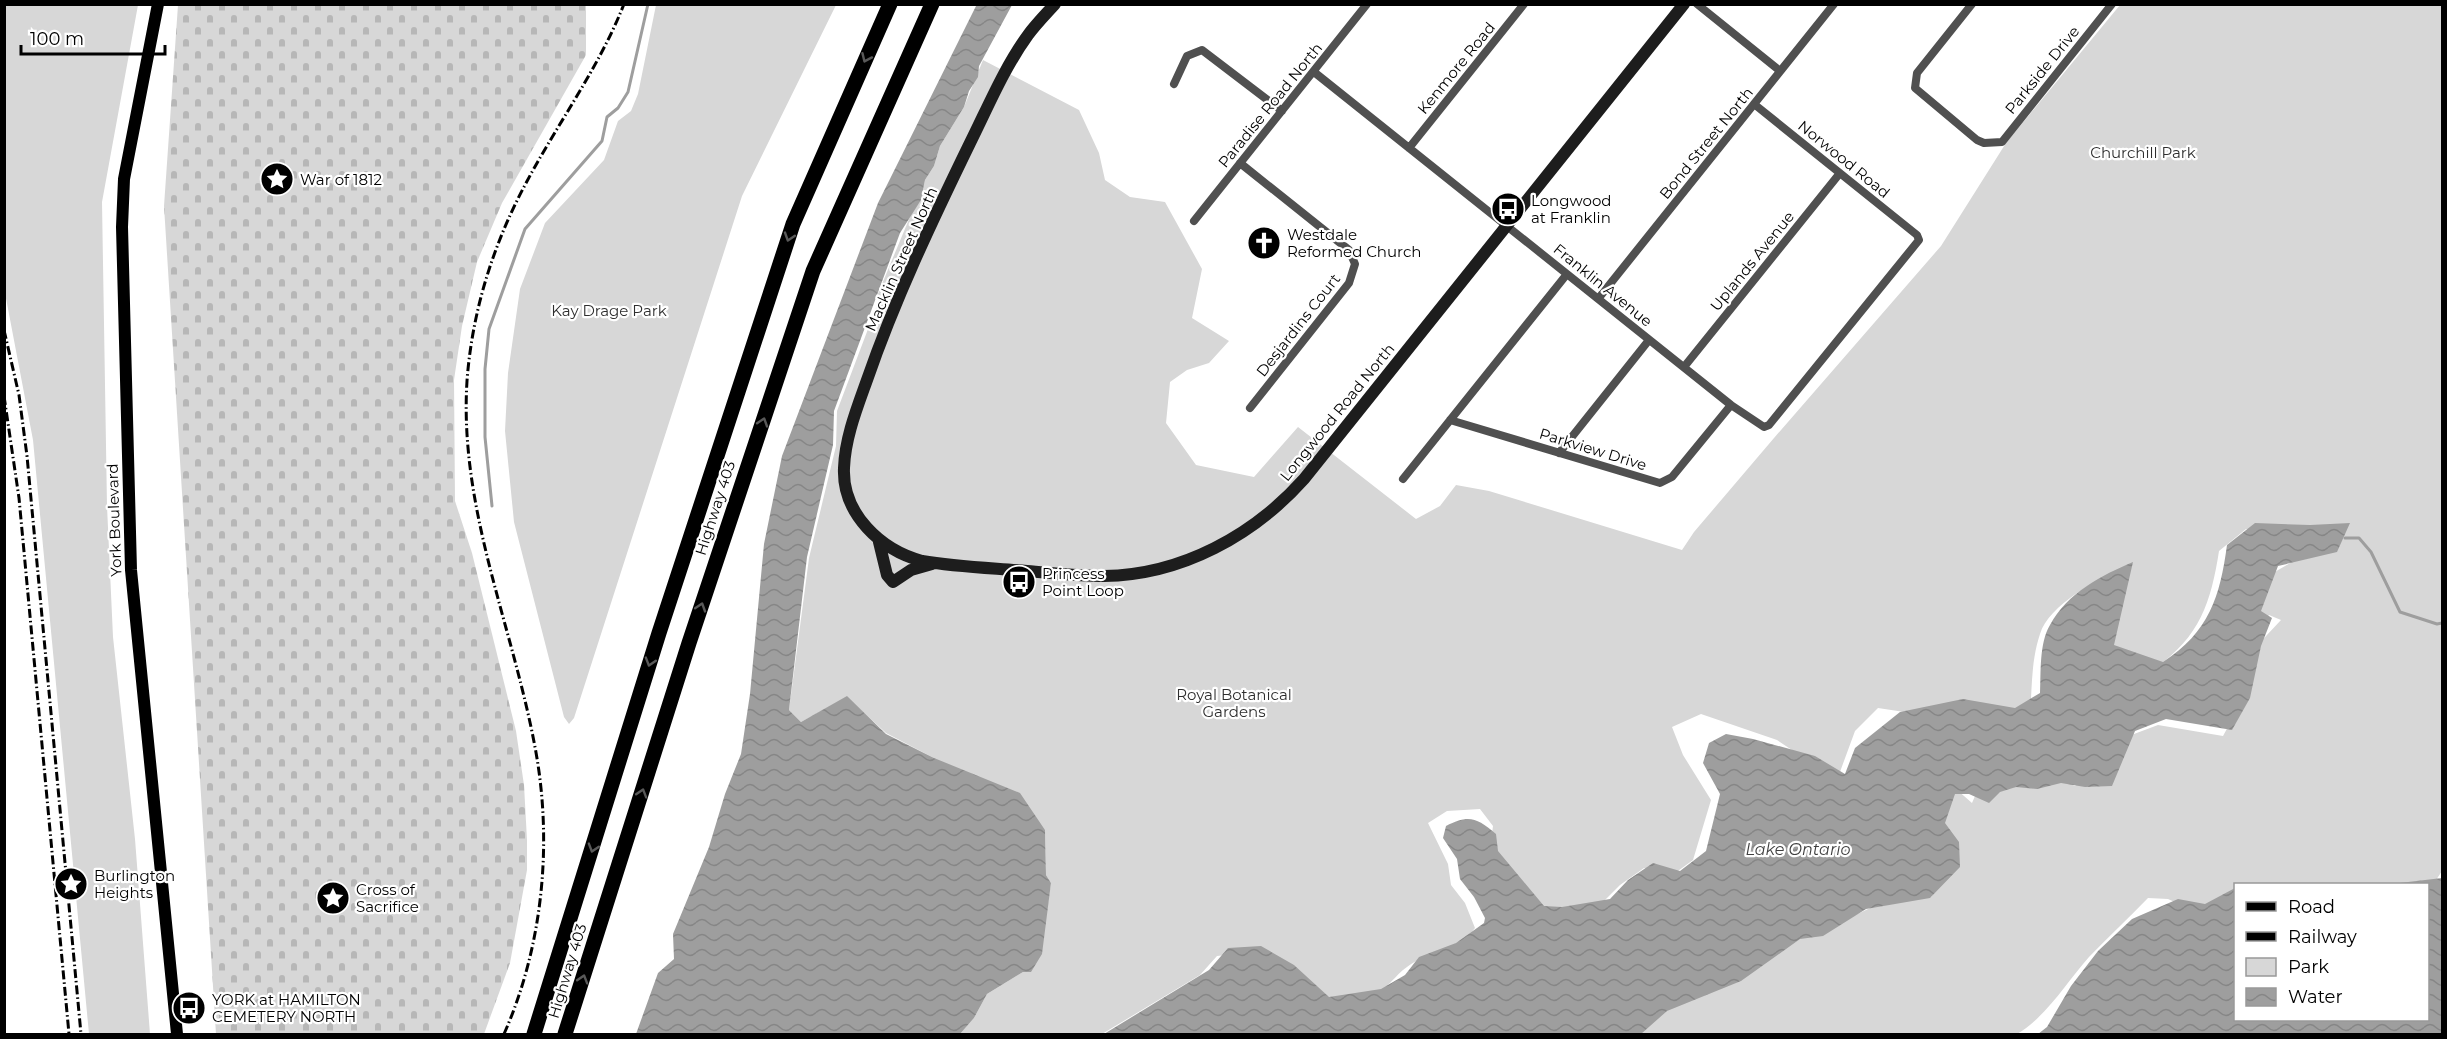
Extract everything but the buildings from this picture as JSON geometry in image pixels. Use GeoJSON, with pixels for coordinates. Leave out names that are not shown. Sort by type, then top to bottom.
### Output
{"type":"FeatureCollection","features":[{"type":"Feature","properties":{"kind":"highway","name":"Highway 403"},"geometry":{"type":"LineString","coordinates":[[534,1035],[659,633],[794,224],[890,4]]}},
{"type":"Feature","properties":{"kind":"highway","name":"Highway 403"},"geometry":{"type":"LineString","coordinates":[[565,1035],[689,643],[813,272],[932,4]]}},
{"type":"Feature","properties":{"kind":"main road","name":"York Boulevard"},"geometry":{"type":"LineString","coordinates":[[158,4],[124,179],[122,237],[131,570],[177,1035]]}},
{"type":"Feature","properties":{"kind":"street","name":"Paradise Road North"},"geometry":{"type":"LineString","coordinates":[[1194,221],[1367,4]]}},
{"type":"Feature","properties":{"kind":"street","name":"Kenmore Road"},"geometry":{"type":"LineString","coordinates":[[1409,148],[1524,4]]}},
{"type":"Feature","properties":{"kind":"street","name":"Longwood Road North"},"geometry":{"type":"LineString","coordinates":[[878,541],[898,554],[936,563],[1085,576],[1122,575],[1188,560],[1234,538],[1284,501],[1304,479],[1684,4]]}},
{"type":"Feature","properties":{"kind":"street"},"geometry":{"type":"LineString","coordinates":[[1697,4],[1780,71]]}},
{"type":"Feature","properties":{"kind":"street","name":"Bond Street North"},"geometry":{"type":"LineString","coordinates":[[1598,299],[1834,4]]}},
{"type":"Feature","properties":{"kind":"street","name":"Parkside Drive"},"geometry":{"type":"LineString","coordinates":[[1972,4],[1917,73],[1915,88],[1977,140],[1988,143],[2002,142],[2112,4]]}},
{"type":"Feature","properties":{"kind":"street","name":"Macklin Street North"},"geometry":{"type":"LineString","coordinates":[[878,541],[862,521],[847,495],[843,469],[851,426],[885,329],[949,187],[1007,68],[1028,34],[1055,5]]}},
{"type":"Feature","properties":{"kind":"street"},"geometry":{"type":"LineString","coordinates":[[1174,84],[1187,56],[1202,50],[1282,111]]}},
{"type":"Feature","properties":{"kind":"street","name":"Franklin Avenue"},"geometry":{"type":"LineString","coordinates":[[1314,72],[1731,405],[1764,427]]}},
{"type":"Feature","properties":{"kind":"street","name":"Norwood Road"},"geometry":{"type":"LineString","coordinates":[[1754,104],[1917,235],[1919,240],[1913,251],[1769,425],[1764,427]]}},
{"type":"Feature","properties":{"kind":"street","name":"Desjardins Court"},"geometry":{"type":"LineString","coordinates":[[1240,163],[1349,250],[1355,264],[1349,283],[1250,408]]}},
{"type":"Feature","properties":{"kind":"street","name":"Uplands Avenue"},"geometry":{"type":"LineString","coordinates":[[1684,367],[1840,173]]}},
{"type":"Feature","properties":{"kind":"street"},"geometry":{"type":"LineString","coordinates":[[1403,479],[1568,274]]}},
{"type":"Feature","properties":{"kind":"street"},"geometry":{"type":"LineString","coordinates":[[1559,453],[1649,340]]}},
{"type":"Feature","properties":{"kind":"street","name":"Parkview Drive"},"geometry":{"type":"LineString","coordinates":[[1450,420],[1655,482],[1664,482],[1672,477],[1731,405]]}},
{"type":"Feature","properties":{"kind":"street"},"geometry":{"type":"LineString","coordinates":[[878,541],[887,575],[893,582],[911,570],[936,563]]}},
{"type":"Feature","properties":{"kind":"green space"},"geometry":{"type":"Polygon","coordinates":[[[4,5],[138,5],[102,202],[107,506],[113,637],[135,839],[150,1034],[89,1034],[33,440],[5,293],[4,5]]]}},
{"type":"Feature","properties":{"kind":"green space"},"geometry":{"type":"Polygon","coordinates":[[[178,5],[586,5],[586,55],[502,203],[477,262],[462,326],[454,380],[455,501],[472,553],[516,731],[524,785],[527,840],[527,870],[510,963],[484,1034],[216,1034],[164,206],[178,5]]]}},
{"type":"Feature","properties":{"kind":"green space","name":"Kay Drage Park"},"geometry":{"type":"Polygon","coordinates":[[[656,5],[836,5],[742,196],[574,718],[569,724],[564,717],[514,522],[505,431],[508,373],[520,289],[545,223],[604,160],[618,121],[631,111],[638,94],[656,5]]]}},
{"type":"Feature","properties":{"kind":"green space","name":"Royal Botanical Gardens"},"geometry":{"type":"Polygon","coordinates":[[[2120,5],[2442,5],[2442,871],[2432,886],[2429,886],[2429,883],[2234,883],[2234,892],[2192,910],[2168,899],[2148,898],[2089,957],[2047,1009],[2017,1034],[1622,1034],[1758,950],[1815,934],[1883,902],[1931,897],[1951,872],[1930,826],[1956,789],[1972,803],[1978,789],[2062,780],[2075,786],[2126,737],[2158,725],[2223,736],[2241,703],[2252,651],[2281,620],[2269,615],[2263,623],[2252,617],[2268,576],[2307,553],[2277,528],[2246,529],[2219,551],[2207,602],[2193,631],[2183,644],[2155,668],[2105,651],[2124,568],[2075,594],[2063,603],[2045,623],[2036,650],[2031,699],[2006,714],[1911,713],[1878,708],[1855,731],[1837,780],[1777,740],[1701,714],[1672,727],[1683,755],[1711,800],[1693,860],[1671,876],[1644,868],[1620,885],[1601,904],[1550,912],[1489,857],[1493,826],[1480,809],[1447,811],[1428,823],[1448,864],[1451,885],[1465,903],[1475,928],[1460,941],[1415,962],[1377,993],[1359,998],[1320,1003],[1252,952],[1217,956],[1200,975],[1102,1034],[960,1034],[974,1018],[987,994],[1023,972],[1044,930],[1051,883],[1046,875],[1045,830],[934,758],[886,733],[847,697],[801,722],[789,710],[809,558],[836,446],[837,411],[879,300],[877,296],[912,212],[921,200],[925,180],[934,166],[940,146],[964,107],[983,60],[1079,110],[1099,153],[1105,180],[1130,197],[1165,202],[1202,269],[1192,318],[1229,341],[1209,363],[1187,370],[1170,382],[1166,423],[1196,465],[1254,477],[1298,427],[1416,519],[1440,506],[1456,485],[1489,491],[1682,550],[1694,532],[1774,438],[1941,246],[2006,143],[2120,5]]]}},
{"type":"Feature","properties":{"kind":"water"},"geometry":{"type":"Polygon","coordinates":[[[977,4],[1012,5],[979,66],[978,77],[969,91],[964,107],[940,146],[934,166],[925,180],[921,200],[900,233],[834,411],[833,445],[807,557],[789,710],[801,722],[847,696],[886,734],[934,758],[1020,793],[1045,830],[1046,875],[1051,883],[1042,954],[1031,972],[1023,972],[987,994],[974,1018],[960,1034],[636,1034],[658,973],[674,959],[673,934],[709,847],[725,794],[741,754],[750,694],[764,544],[782,456],[878,203],[977,4]]]}},
{"type":"Feature","properties":{"kind":"water","name":"Lake Ontario"},"geometry":{"type":"Polygon","coordinates":[[[2255,523],[2310,525],[2350,523],[2337,552],[2278,566],[2261,611],[2272,618],[2261,646],[2250,698],[2232,730],[2166,719],[2135,731],[2112,786],[2085,787],[2061,783],[2037,789],[2016,787],[2000,792],[1989,803],[1969,794],[1955,794],[1945,823],[1959,842],[1960,867],[1930,898],[1866,909],[1823,936],[1800,939],[1741,981],[1667,1011],[1641,1034],[1104,1034],[1209,970],[1228,948],[1261,946],[1294,965],[1329,997],[1381,989],[1405,975],[1419,957],[1456,943],[1484,923],[1485,918],[1474,897],[1460,879],[1457,859],[1443,838],[1446,826],[1461,820],[1478,821],[1496,834],[1498,851],[1544,906],[1562,907],[1610,899],[1628,880],[1653,863],[1680,871],[1706,851],[1720,794],[1703,763],[1709,743],[1726,734],[1753,739],[1815,756],[1845,774],[1855,748],[1900,712],[1963,699],[2015,708],[2040,693],[2044,640],[2057,614],[2086,586],[2133,562],[2114,645],[2163,662],[2179,650],[2202,626],[2210,612],[2221,581],[2227,545],[2255,523]]]}},
{"type":"Feature","properties":{"kind":"water"},"geometry":{"type":"Polygon","coordinates":[[[2442,878],[2442,1034],[2038,1034],[2047,1027],[2071,986],[2098,951],[2132,919],[2178,899],[2205,904],[2234,889],[2234,1021],[2429,1021],[2429,883],[2400,883],[2442,878]]]}},
{"type":"Feature","properties":{"kind":"waterway"},"geometry":{"type":"LineString","coordinates":[[492,506],[485,437],[485,369],[489,329],[525,229],[602,141],[607,117],[618,108],[628,92],[648,4]]}},
{"type":"Feature","properties":{"kind":"waterway"},"geometry":{"type":"LineString","coordinates":[[2345,538],[2359,538],[2371,552],[2400,612],[2437,624],[2442,623]]}},
{"type":"Feature","properties":{"kind":"railway"},"geometry":{"type":"LineString","coordinates":[[504,1034],[528,965],[536,930],[541,893],[543,820],[535,747],[489,566],[471,474],[467,428],[467,381],[470,355],[479,304],[503,231],[537,162],[602,51],[624,4]]}},
{"type":"Feature","properties":{"kind":"railway"},"geometry":{"type":"LineString","coordinates":[[4,330],[19,395],[27,456],[81,1034]]}},
{"type":"Feature","properties":{"kind":"railway"},"geometry":{"type":"LineString","coordinates":[[4,396],[19,498],[69,1034]]}},
{"type":"Feature","properties":{"kind":"place","name":"War of 1812"},"geometry":{"type":"Point","coordinates":[277,179]}},
{"type":"Feature","properties":{"kind":"place","name":"Longwood at Franklin"},"geometry":{"type":"Point","coordinates":[1508,209]}},
{"type":"Feature","properties":{"kind":"place","name":"Westdale Reformed Church"},"geometry":{"type":"Point","coordinates":[1264,243]}},
{"type":"Feature","properties":{"kind":"place","name":"Princess Point Loop"},"geometry":{"type":"Point","coordinates":[1019,582]}},
{"type":"Feature","properties":{"kind":"place","name":"Burlington Heights"},"geometry":{"type":"Point","coordinates":[71,884]}},
{"type":"Feature","properties":{"kind":"place","name":"Cross of Sacrifice"},"geometry":{"type":"Point","coordinates":[333,898]}},
{"type":"Feature","properties":{"kind":"place","name":"YORK at HAMILTON CEMETERY NORTH"},"geometry":{"type":"Point","coordinates":[189,1008]}},
{"type":"Feature","properties":{"kind":"park label","name":"Churchill Park"},"geometry":{"type":"Point","coordinates":[2143,152]}}]}
